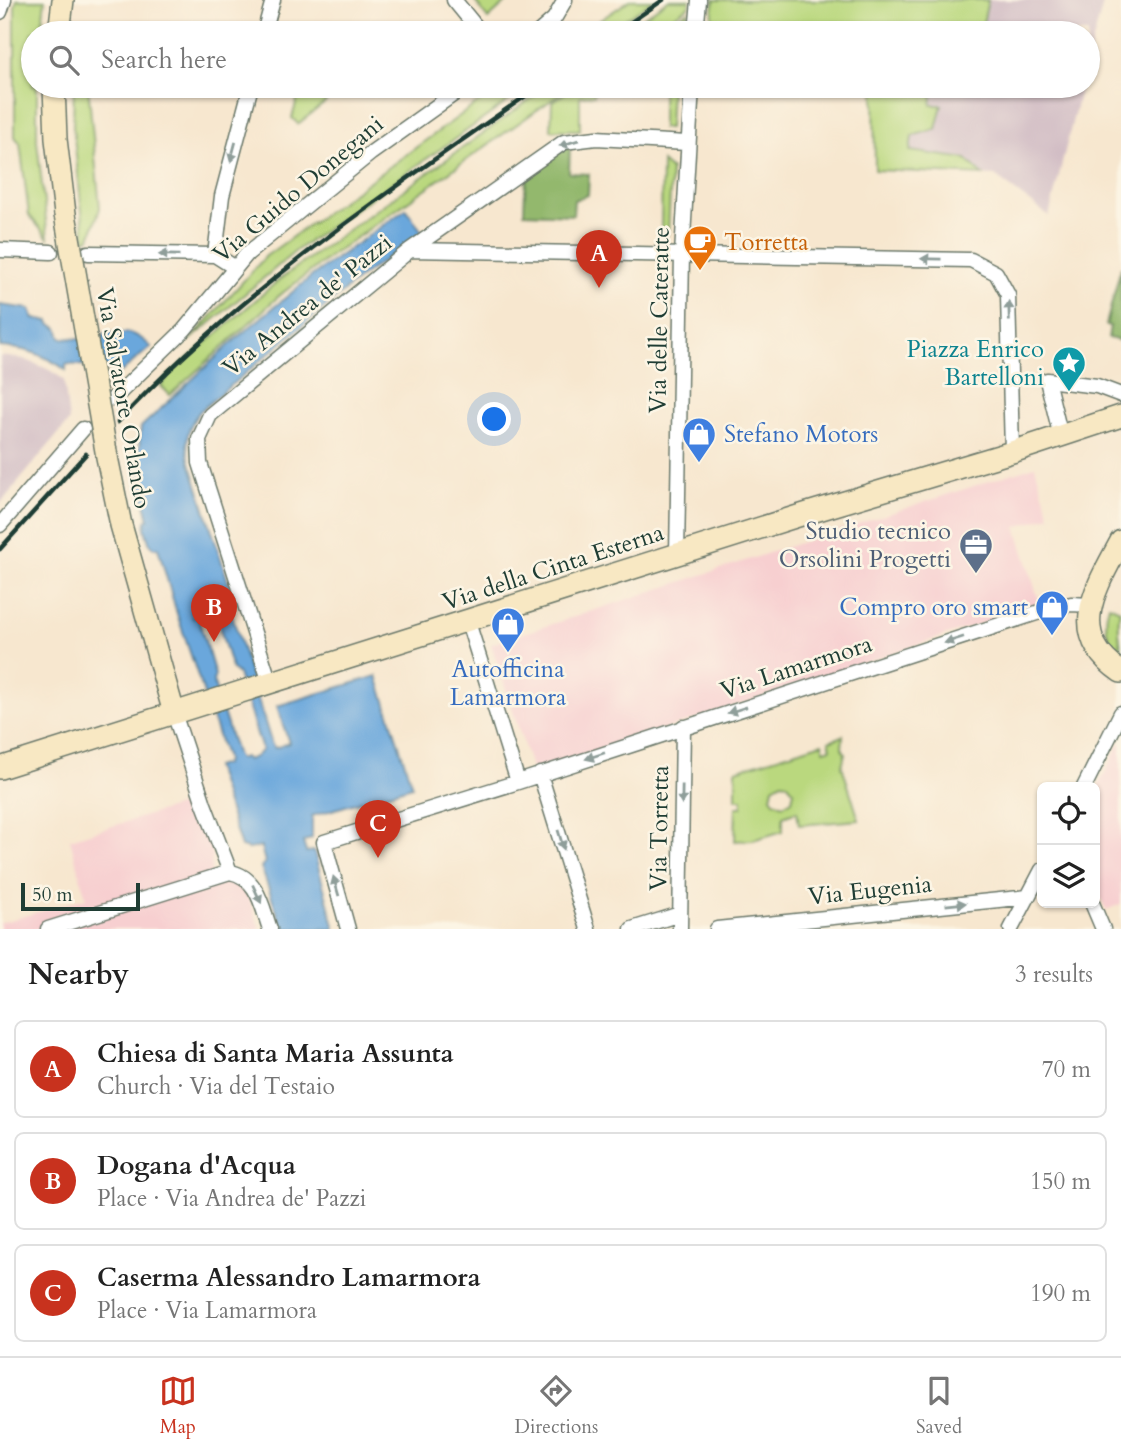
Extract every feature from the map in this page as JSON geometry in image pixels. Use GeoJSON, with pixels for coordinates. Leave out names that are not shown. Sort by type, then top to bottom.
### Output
{"type":"FeatureCollection","features":[{"type":"Feature","properties":{"kind":"street"},"geometry":{"type":"LineString","coordinates":[[0,12],[4,0]]}},
{"type":"Feature","properties":{"kind":"street"},"geometry":{"type":"LineString","coordinates":[[60,21],[63,0]]}},
{"type":"Feature","properties":{"kind":"street"},"geometry":{"type":"LineString","coordinates":[[267,21],[273,0]]}},
{"type":"Feature","properties":{"kind":"street"},"geometry":{"type":"LineString","coordinates":[[454,0],[471,21]]}},
{"type":"Feature","properties":{"kind":"street"},"geometry":{"type":"LineString","coordinates":[[552,21],[565,0]]}},
{"type":"Feature","properties":{"kind":"street"},"geometry":{"type":"LineString","coordinates":[[697,21],[699,0]]}},
{"type":"Feature","properties":{"kind":"street","name":"Via Salvatore Orlando"},"geometry":{"type":"LineString","coordinates":[[54,98],[55,139],[65,214],[109,469],[121,525],[174,713]]}},
{"type":"Feature","properties":{"kind":"street"},"geometry":{"type":"LineString","coordinates":[[215,255],[222,196],[248,98]]}},
{"type":"Feature","properties":{"kind":"street","name":"Via Guido Donegani"},"geometry":{"type":"LineString","coordinates":[[113,399],[184,330],[234,267],[371,153],[448,98]]}},
{"type":"Feature","properties":{"kind":"street","name":"Via delle Cateratte"},"geometry":{"type":"LineString","coordinates":[[677,556],[682,254],[691,98]]}},
{"type":"Feature","properties":{"kind":"street","name":"Via Andrea de' Pazzi"},"geometry":{"type":"LineString","coordinates":[[270,683],[200,463],[198,449],[202,429],[210,415],[410,250],[564,142],[596,138],[687,143]]}},
{"type":"Feature","properties":{"kind":"street"},"geometry":{"type":"LineString","coordinates":[[0,250],[51,252]]}},
{"type":"Feature","properties":{"kind":"street"},"geometry":{"type":"LineString","coordinates":[[410,250],[971,260],[996,273],[1008,295],[1012,452]]}},
{"type":"Feature","properties":{"kind":"street"},"geometry":{"type":"LineString","coordinates":[[88,253],[215,255],[234,267]]}},
{"type":"Feature","properties":{"kind":"street"},"geometry":{"type":"LineString","coordinates":[[1061,437],[1047,380],[1097,386],[1121,395]]}},
{"type":"Feature","properties":{"kind":"street","name":"Via della Cinta Esterna"},"geometry":{"type":"LineString","coordinates":[[0,768],[1121,416]]}},
{"type":"Feature","properties":{"kind":"street"},"geometry":{"type":"LineString","coordinates":[[0,525],[83,429]]}},
{"type":"Feature","properties":{"kind":"street"},"geometry":{"type":"LineString","coordinates":[[1121,541],[1090,606],[1089,622],[1094,645],[1105,660],[1121,672]]}},
{"type":"Feature","properties":{"kind":"street","name":"Via Lamarmora"},"geometry":{"type":"LineString","coordinates":[[348,929],[324,842],[518,782],[1052,608],[1071,604],[1090,606]]}},
{"type":"Feature","properties":{"kind":"street"},"geometry":{"type":"LineString","coordinates":[[468,622],[518,782]]}},
{"type":"Feature","properties":{"kind":"street"},"geometry":{"type":"LineString","coordinates":[[174,713],[230,872]]}},
{"type":"Feature","properties":{"kind":"street"},"geometry":{"type":"LineString","coordinates":[[1086,782],[1121,713]]}},
{"type":"Feature","properties":{"kind":"street","name":"Via Torretta"},"geometry":{"type":"LineString","coordinates":[[680,922],[683,727]]}},
{"type":"Feature","properties":{"kind":"street"},"geometry":{"type":"LineString","coordinates":[[540,774],[589,929]]}},
{"type":"Feature","properties":{"kind":"street"},"geometry":{"type":"LineString","coordinates":[[48,929],[230,872],[242,875],[252,884],[270,929]]}},
{"type":"Feature","properties":{"kind":"street"},"geometry":{"type":"LineString","coordinates":[[1010,929],[1037,880]]}},
{"type":"Feature","properties":{"kind":"street","name":"Via Eugenia"},"geometry":{"type":"LineString","coordinates":[[718,929],[1028,897]]}},
{"type":"Feature","properties":{"kind":"street"},"geometry":{"type":"LineString","coordinates":[[1094,908],[1103,929]]}},
{"type":"Feature","properties":{"kind":"street"},"geometry":{"type":"LineString","coordinates":[[632,929],[680,922]]}},
{"type":"Feature","properties":{"kind":"shaded area"},"geometry":{"type":"Polygon","coordinates":[[[714,0],[1104,0],[1098,21],[712,21],[714,0]]]}},
{"type":"Feature","properties":{"kind":"shaded area"},"geometry":{"type":"Polygon","coordinates":[[[874,98],[1078,98],[1049,216],[995,176],[875,170],[874,98]]]}},
{"type":"Feature","properties":{"kind":"shaded area"},"geometry":{"type":"Polygon","coordinates":[[[0,356],[24,359],[52,371],[64,380],[69,421],[0,504],[0,356]]]}},
{"type":"Feature","properties":{"kind":"shaded area"},"geometry":{"type":"Polygon","coordinates":[[[1035,466],[1050,516],[1016,527],[1040,604],[533,773],[491,644],[1035,466]]]}},
{"type":"Feature","properties":{"kind":"shaded area"},"geometry":{"type":"Polygon","coordinates":[[[1121,741],[1121,904],[1106,910],[1100,896],[1100,782],[1121,741]]]}},
{"type":"Feature","properties":{"kind":"shaded area"},"geometry":{"type":"Polygon","coordinates":[[[195,801],[212,850],[211,872],[245,887],[260,929],[0,929],[0,923],[86,898],[70,839],[195,801]]]}},
{"type":"Feature","properties":{"kind":"green space"},"geometry":{"type":"Polygon","coordinates":[[[17,0],[45,0],[42,21],[21,21],[21,98],[37,98],[37,141],[48,238],[29,215],[20,143],[15,137],[17,0]]]}},
{"type":"Feature","properties":{"kind":"green space"},"geometry":{"type":"Polygon","coordinates":[[[474,0],[509,0],[488,19],[474,0]]]}},
{"type":"Feature","properties":{"kind":"green space"},"geometry":{"type":"Polygon","coordinates":[[[630,0],[653,0],[622,21],[599,21],[630,0]]]}},
{"type":"Feature","properties":{"kind":"green space"},"geometry":{"type":"Polygon","coordinates":[[[668,0],[690,0],[689,6],[667,21],[639,21],[668,0]]]}},
{"type":"Feature","properties":{"kind":"green space"},"geometry":{"type":"Polygon","coordinates":[[[714,0],[988,0],[984,21],[712,21],[714,0]]]}},
{"type":"Feature","properties":{"kind":"green space"},"geometry":{"type":"Polygon","coordinates":[[[688,11],[687,21],[673,21],[688,11]]]}},
{"type":"Feature","properties":{"kind":"green space"},"geometry":{"type":"Polygon","coordinates":[[[74,98],[89,98],[100,208],[90,238],[85,240],[73,127],[74,98]]]}},
{"type":"Feature","properties":{"kind":"green space"},"geometry":{"type":"Polygon","coordinates":[[[298,98],[323,98],[326,102],[298,124],[292,118],[298,98]]]}},
{"type":"Feature","properties":{"kind":"green space"},"geometry":{"type":"Polygon","coordinates":[[[484,98],[513,98],[297,250],[189,341],[266,256],[484,98]]]}},
{"type":"Feature","properties":{"kind":"green space"},"geometry":{"type":"Polygon","coordinates":[[[532,98],[554,98],[332,255],[280,295],[170,395],[161,386],[170,374],[280,279],[532,98]]]}},
{"type":"Feature","properties":{"kind":"green space"},"geometry":{"type":"Polygon","coordinates":[[[558,98],[580,98],[580,130],[551,130],[552,102],[558,98]]]}},
{"type":"Feature","properties":{"kind":"green space"},"geometry":{"type":"Polygon","coordinates":[[[662,98],[670,98],[669,128],[662,128],[662,98]]]}},
{"type":"Feature","properties":{"kind":"green space"},"geometry":{"type":"Polygon","coordinates":[[[874,98],[932,98],[931,105],[942,105],[936,129],[912,136],[910,151],[966,159],[983,175],[875,170],[874,98]]]}},
{"type":"Feature","properties":{"kind":"green space"},"geometry":{"type":"Polygon","coordinates":[[[570,147],[569,173],[589,174],[588,195],[574,200],[573,215],[524,213],[526,186],[531,169],[545,157],[570,147]]]}},
{"type":"Feature","properties":{"kind":"green space"},"geometry":{"type":"Polygon","coordinates":[[[662,162],[671,170],[668,234],[661,234],[662,162]]]}},
{"type":"Feature","properties":{"kind":"green space"},"geometry":{"type":"Polygon","coordinates":[[[1121,267],[1121,341],[1108,338],[1110,326],[1106,325],[1121,267]]]}},
{"type":"Feature","properties":{"kind":"green space"},"geometry":{"type":"Polygon","coordinates":[[[1109,605],[1120,610],[1121,656],[1112,645],[1107,632],[1109,605]]]}},
{"type":"Feature","properties":{"kind":"green space"},"geometry":{"type":"Polygon","coordinates":[[[843,736],[842,748],[845,753],[842,766],[859,820],[799,825],[797,811],[783,816],[783,831],[753,840],[735,841],[736,807],[742,807],[742,799],[736,799],[736,770],[822,743],[824,750],[831,748],[829,741],[843,736]],[[782,782],[773,787],[771,797],[783,805],[792,800],[794,791],[787,783],[782,782]]]}},
{"type":"Feature","properties":{"kind":"water"},"geometry":{"type":"Polygon","coordinates":[[[406,209],[423,233],[362,276],[200,411],[188,434],[189,459],[234,600],[228,602],[272,745],[275,748],[289,743],[277,706],[377,676],[412,786],[312,816],[312,838],[303,842],[306,852],[314,851],[335,929],[283,929],[261,867],[265,862],[261,847],[241,847],[215,767],[225,764],[226,759],[178,617],[158,548],[154,548],[149,542],[145,529],[149,519],[137,471],[141,427],[239,336],[313,275],[406,209]],[[218,603],[191,611],[193,618],[198,617],[215,675],[213,681],[237,756],[247,760],[262,750],[238,674],[232,669],[215,612],[220,611],[218,603]]]}},
{"type":"Feature","properties":{"kind":"water"},"geometry":{"type":"Polygon","coordinates":[[[0,305],[30,309],[34,319],[49,321],[58,328],[61,338],[100,340],[105,333],[125,333],[135,335],[151,347],[121,372],[104,367],[66,364],[66,370],[35,353],[0,347],[0,305]]]}},
{"type":"Feature","properties":{"kind":"railway"},"geometry":{"type":"LineString","coordinates":[[632,21],[663,0]]}},
{"type":"Feature","properties":{"kind":"railway"},"geometry":{"type":"LineString","coordinates":[[118,422],[215,328],[267,284],[374,203],[523,98]]}},
{"type":"Feature","properties":{"kind":"railway"},"geometry":{"type":"LineString","coordinates":[[0,549],[86,454]]}},
{"type":"Feature","properties":{"kind":"place","name":"Torretta"},"geometry":{"type":"Point","coordinates":[700,272]}},
{"type":"Feature","properties":{"kind":"place","name":"Chiesa di Santa Maria Assunta"},"geometry":{"type":"Point","coordinates":[599,288]}},
{"type":"Feature","properties":{"kind":"place","name":"Piazza Enrico Bartelloni"},"geometry":{"type":"Point","coordinates":[1069,393]}},
{"type":"Feature","properties":{"kind":"place","name":"Stefano Motors"},"geometry":{"type":"Point","coordinates":[699,464]}},
{"type":"Feature","properties":{"kind":"place","name":"Studio tecnico Orsolini Progetti"},"geometry":{"type":"Point","coordinates":[976,575]}},
{"type":"Feature","properties":{"kind":"place","name":"Compro oro smart"},"geometry":{"type":"Point","coordinates":[1052,637]}},
{"type":"Feature","properties":{"kind":"place","name":"Dogana d'Acqua"},"geometry":{"type":"Point","coordinates":[214,642]}},
{"type":"Feature","properties":{"kind":"place","name":"Autofficina Lamarmora"},"geometry":{"type":"Point","coordinates":[508,654]}},
{"type":"Feature","properties":{"kind":"place","name":"Caserma Alessandro Lamarmora"},"geometry":{"type":"Point","coordinates":[378,858]}}]}
